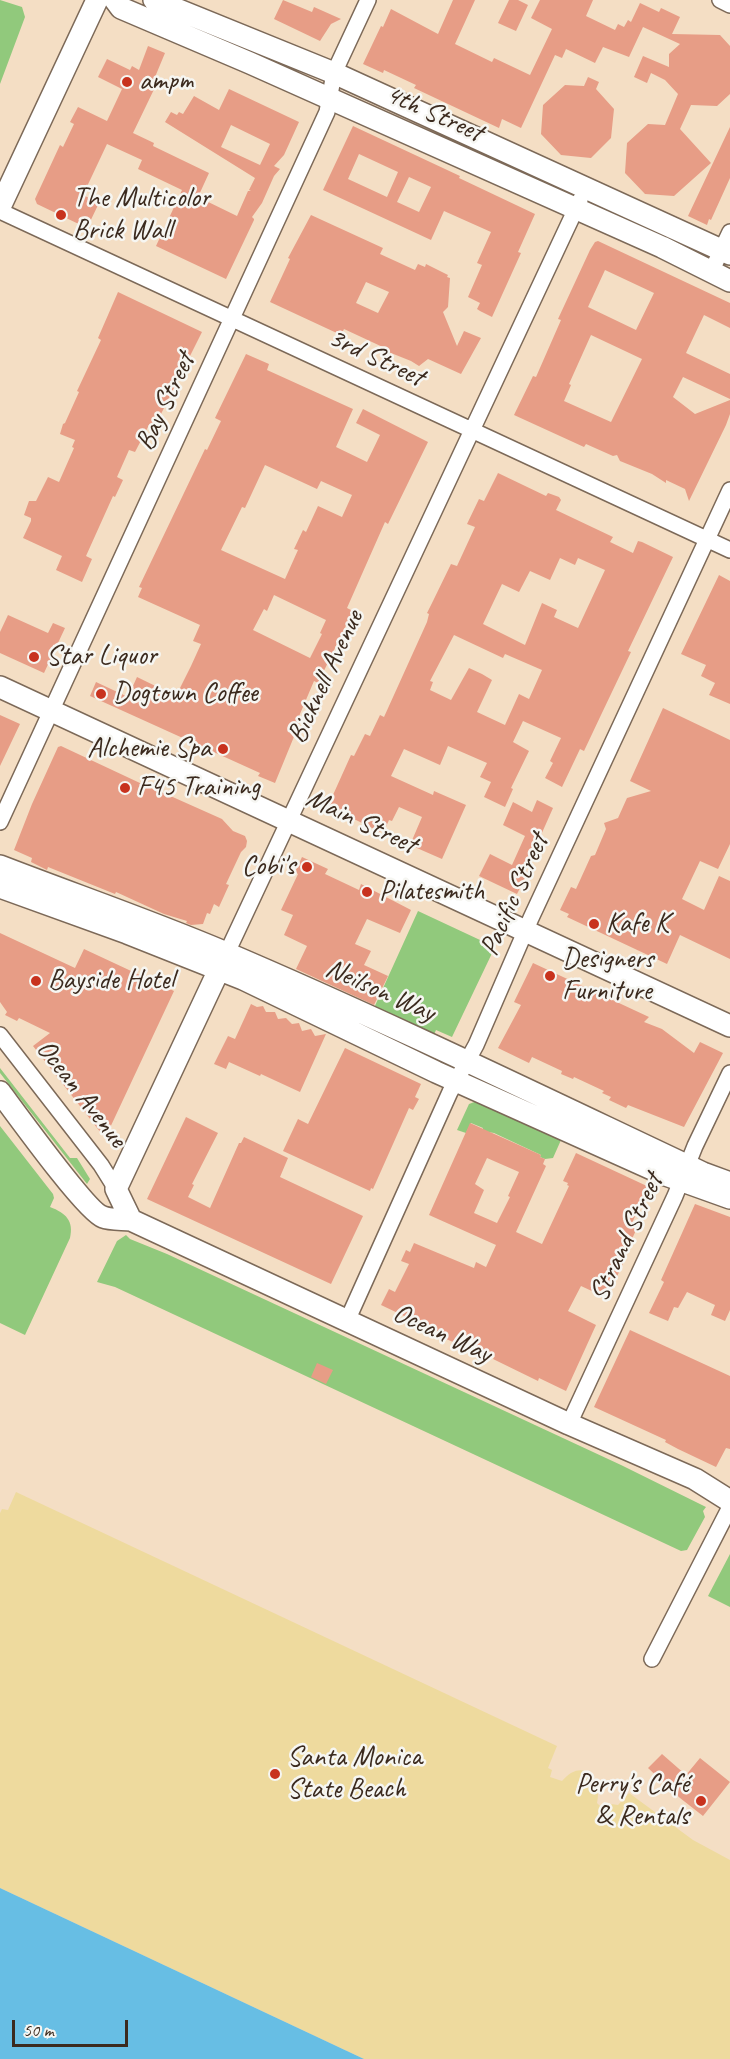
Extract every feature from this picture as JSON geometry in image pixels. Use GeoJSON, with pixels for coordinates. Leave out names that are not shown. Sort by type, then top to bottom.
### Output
{"type":"FeatureCollection","features":[{"type":"Feature","properties":{"kind":"street"},"geometry":{"type":"LineString","coordinates":[[0,209],[97,0]]}},
{"type":"Feature","properties":{"kind":"street","name":"4th Street"},"geometry":{"type":"LineString","coordinates":[[115,0],[121,8],[330,98],[662,247],[730,281]]}},
{"type":"Feature","properties":{"kind":"street","name":"4th Street"},"geometry":{"type":"LineString","coordinates":[[154,0],[333,73],[585,189],[727,245]]}},
{"type":"Feature","properties":{"kind":"street","name":"Bay Street"},"geometry":{"type":"LineString","coordinates":[[0,822],[327,112],[333,73],[368,0]]}},
{"type":"Feature","properties":{"kind":"street"},"geometry":{"type":"LineString","coordinates":[[720,0],[730,5]]}},
{"type":"Feature","properties":{"kind":"street","name":"Bicknell Avenue"},"geometry":{"type":"LineString","coordinates":[[116,1189],[585,189]]}},
{"type":"Feature","properties":{"kind":"street","name":"3rd Street"},"geometry":{"type":"LineString","coordinates":[[0,209],[233,320],[730,550]]}},
{"type":"Feature","properties":{"kind":"street"},"geometry":{"type":"LineString","coordinates":[[711,272],[727,245]]}},
{"type":"Feature","properties":{"kind":"street","name":"Pacific Street"},"geometry":{"type":"LineString","coordinates":[[347,1321],[730,490]]}},
{"type":"Feature","properties":{"kind":"street","name":"Main Street"},"geometry":{"type":"LineString","coordinates":[[0,687],[730,1026]]}},
{"type":"Feature","properties":{"kind":"street","name":"Neilson Way"},"geometry":{"type":"LineString","coordinates":[[0,866],[130,914],[224,961],[685,1173],[730,1198]]}},
{"type":"Feature","properties":{"kind":"street","name":"Neilson Way"},"geometry":{"type":"LineString","coordinates":[[0,886],[127,933],[224,961]]}},
{"type":"Feature","properties":{"kind":"street","name":"Ocean Avenue"},"geometry":{"type":"LineString","coordinates":[[0,1035],[101,1165],[116,1189]]}},
{"type":"Feature","properties":{"kind":"street","name":"Strand Street"},"geometry":{"type":"LineString","coordinates":[[569,1424],[730,1073]]}},
{"type":"Feature","properties":{"kind":"street","name":"Ocean Way"},"geometry":{"type":"LineString","coordinates":[[0,1092],[73,1187],[101,1217],[130,1220],[569,1424],[694,1479],[730,1501]]}},
{"type":"Feature","properties":{"kind":"street","name":"Neilson Way"},"geometry":{"type":"LineString","coordinates":[[685,1173],[730,1183]]}},
{"type":"Feature","properties":{"kind":"street"},"geometry":{"type":"LineString","coordinates":[[116,1189],[130,1220]]}},
{"type":"Feature","properties":{"kind":"street"},"geometry":{"type":"LineString","coordinates":[[652,1659],[730,1507]]}},
{"type":"Feature","properties":{"kind":"green space"},"geometry":{"type":"Polygon","coordinates":[[[0,0],[22,7],[25,17],[0,84],[0,0]]]}},
{"type":"Feature","properties":{"kind":"green space"},"geometry":{"type":"Polygon","coordinates":[[[418,911],[495,947],[452,1037],[436,1030],[433,1037],[374,1008],[418,911]]]}},
{"type":"Feature","properties":{"kind":"green space"},"geometry":{"type":"Polygon","coordinates":[[[0,1068],[70,1158],[77,1158],[90,1179],[87,1184],[0,1073],[0,1068]]]}},
{"type":"Feature","properties":{"kind":"green space"},"geometry":{"type":"Polygon","coordinates":[[[477,1101],[561,1140],[553,1158],[540,1157],[541,1155],[494,1133],[482,1131],[483,1128],[471,1123],[466,1133],[457,1130],[469,1104],[477,1101]]]}},
{"type":"Feature","properties":{"kind":"green space"},"geometry":{"type":"Polygon","coordinates":[[[0,1126],[53,1194],[54,1198],[50,1207],[68,1218],[71,1227],[70,1238],[25,1335],[0,1323],[0,1126]]]}},
{"type":"Feature","properties":{"kind":"green space"},"geometry":{"type":"Polygon","coordinates":[[[126,1235],[130,1239],[167,1254],[621,1465],[706,1507],[703,1511],[705,1517],[687,1550],[681,1551],[115,1287],[97,1282],[117,1241],[126,1235]]]}},
{"type":"Feature","properties":{"kind":"green space"},"geometry":{"type":"Polygon","coordinates":[[[730,1554],[730,1607],[708,1596],[730,1554]]]}},
{"type":"Feature","properties":{"kind":"sand","name":"Santa Monica State Beach"},"geometry":{"type":"Polygon","coordinates":[[[16,1492],[557,1746],[548,1768],[552,1770],[550,1777],[562,1781],[569,1774],[577,1771],[589,1773],[597,1785],[597,1803],[605,1811],[611,1804],[618,1805],[629,1793],[693,1840],[730,1860],[730,2059],[364,2059],[0,1888],[0,1513],[2,1509],[8,1510],[16,1492]]]}},
{"type":"Feature","properties":{"kind":"water"},"geometry":{"type":"Polygon","coordinates":[[[0,1888],[364,2059],[0,2059],[0,1888]]]}},
{"type":"Feature","properties":{"kind":"building"},"geometry":{"type":"Polygon","coordinates":[[[283,0],[312,12],[314,7],[341,19],[331,24],[320,41],[274,19],[283,0]]]}},
{"type":"Feature","properties":{"kind":"building"},"geometry":{"type":"Polygon","coordinates":[[[453,0],[475,0],[455,44],[492,62],[494,58],[530,75],[552,29],[531,18],[540,0],[593,0],[586,16],[615,30],[618,24],[624,27],[628,20],[631,22],[640,3],[659,12],[661,8],[680,17],[672,34],[720,35],[730,46],[730,94],[717,106],[691,105],[680,129],[711,163],[674,196],[645,194],[625,173],[627,143],[648,124],[665,125],[678,94],[665,80],[651,73],[647,83],[634,77],[643,56],[669,67],[669,54],[680,44],[643,27],[629,57],[603,47],[595,63],[566,49],[562,58],[555,55],[521,128],[502,119],[499,128],[414,88],[416,85],[384,70],[383,73],[363,64],[391,9],[438,34],[453,0]]]}},
{"type":"Feature","properties":{"kind":"building"},"geometry":{"type":"Polygon","coordinates":[[[509,0],[518,0],[528,5],[516,31],[498,23],[509,0]]]}},
{"type":"Feature","properties":{"kind":"building"},"geometry":{"type":"Polygon","coordinates":[[[148,46],[165,53],[155,77],[159,79],[133,133],[154,143],[153,146],[209,173],[198,197],[237,216],[248,191],[251,191],[249,190],[255,178],[165,122],[171,112],[177,115],[179,112],[183,114],[194,96],[219,110],[229,89],[299,122],[284,155],[274,166],[280,169],[252,217],[254,220],[226,279],[156,246],[182,190],[138,169],[142,160],[107,144],[83,195],[99,203],[87,228],[37,204],[35,199],[60,145],[63,147],[74,124],[70,122],[78,107],[107,121],[122,89],[98,77],[107,59],[130,70],[132,66],[139,70],[148,46]],[[231,125],[221,147],[260,165],[270,144],[231,125]]]}},
{"type":"Feature","properties":{"kind":"building"},"geometry":{"type":"Polygon","coordinates":[[[588,77],[599,82],[596,89],[614,109],[611,138],[591,158],[561,155],[541,134],[543,105],[565,85],[584,86],[588,77]]]}},
{"type":"Feature","properties":{"kind":"building"},"geometry":{"type":"Polygon","coordinates":[[[353,126],[535,214],[518,252],[521,253],[492,317],[477,309],[480,303],[468,297],[482,265],[477,263],[491,232],[444,211],[431,240],[323,190],[353,126]],[[359,154],[348,179],[387,197],[398,172],[359,154]],[[409,177],[397,202],[419,212],[431,187],[409,177]]]}},
{"type":"Feature","properties":{"kind":"building"},"geometry":{"type":"Polygon","coordinates":[[[730,127],[730,178],[707,225],[688,216],[730,127]]]}},
{"type":"Feature","properties":{"kind":"building"},"geometry":{"type":"Polygon","coordinates":[[[311,215],[383,248],[380,254],[415,270],[418,264],[425,267],[426,264],[448,275],[447,277],[450,278],[448,307],[443,312],[457,346],[464,331],[481,338],[461,374],[428,359],[419,366],[344,329],[341,335],[270,302],[290,259],[288,258],[311,215]],[[366,282],[356,303],[378,313],[389,292],[366,282]]]}},
{"type":"Feature","properties":{"kind":"building"},"geometry":{"type":"Polygon","coordinates":[[[598,241],[730,303],[730,328],[704,315],[686,353],[730,374],[730,399],[683,377],[673,397],[695,414],[730,400],[730,414],[726,425],[689,501],[685,489],[666,480],[666,483],[652,474],[620,461],[617,455],[613,456],[586,444],[584,447],[514,415],[533,376],[536,377],[561,320],[558,319],[595,242],[598,241]],[[605,270],[588,307],[636,330],[654,293],[605,270]],[[591,335],[569,384],[571,385],[564,401],[611,422],[642,359],[591,335]]]}},
{"type":"Feature","properties":{"kind":"building"},"geometry":{"type":"Polygon","coordinates":[[[118,292],[202,332],[154,428],[149,425],[135,452],[129,450],[117,477],[123,480],[115,497],[113,496],[86,556],[92,559],[82,582],[56,570],[62,556],[23,538],[31,521],[31,518],[24,515],[29,501],[36,501],[48,477],[59,482],[74,448],[72,447],[75,440],[60,434],[101,340],[98,338],[118,292]]]}},
{"type":"Feature","properties":{"kind":"building"},"geometry":{"type":"Polygon","coordinates":[[[246,354],[269,364],[267,370],[353,409],[336,447],[367,462],[380,435],[356,423],[363,409],[428,442],[388,524],[385,522],[347,608],[353,611],[318,683],[314,681],[275,783],[258,776],[260,773],[90,696],[96,682],[128,697],[137,677],[176,696],[201,644],[193,641],[200,625],[138,597],[142,588],[139,587],[205,449],[207,450],[221,421],[215,418],[246,354]],[[265,465],[245,508],[242,507],[221,550],[285,579],[298,550],[294,549],[303,530],[306,532],[318,506],[342,517],[352,495],[321,481],[317,489],[265,465]],[[274,595],[267,611],[264,609],[253,630],[310,658],[326,620],[274,595]]]}},
{"type":"Feature","properties":{"kind":"building"},"geometry":{"type":"Polygon","coordinates":[[[498,473],[546,496],[548,493],[559,497],[561,500],[556,510],[613,537],[610,542],[633,553],[638,541],[673,557],[584,751],[580,749],[562,787],[545,778],[553,763],[550,761],[561,738],[523,721],[513,742],[529,751],[511,788],[513,789],[505,807],[484,797],[491,782],[480,777],[487,763],[448,746],[440,765],[404,749],[391,776],[433,795],[434,791],[466,805],[442,859],[410,845],[422,817],[399,807],[392,821],[389,820],[384,831],[380,832],[328,806],[351,755],[354,756],[365,734],[370,736],[380,715],[384,717],[427,622],[429,614],[427,613],[451,564],[457,566],[475,527],[467,524],[479,499],[484,501],[498,473]],[[560,558],[550,580],[530,571],[519,592],[502,584],[483,624],[525,645],[542,603],[557,610],[554,617],[578,628],[605,570],[578,558],[575,565],[560,558]],[[454,635],[430,681],[433,682],[430,690],[451,700],[469,668],[482,674],[492,680],[477,712],[505,725],[519,694],[529,699],[542,670],[505,654],[503,658],[454,635]]]}},
{"type":"Feature","properties":{"kind":"building"},"geometry":{"type":"Polygon","coordinates":[[[719,575],[730,581],[730,704],[709,695],[715,683],[701,676],[706,665],[681,654],[719,575]]]}},
{"type":"Feature","properties":{"kind":"building"},"geometry":{"type":"Polygon","coordinates":[[[8,615],[48,633],[53,623],[65,628],[44,673],[0,653],[0,632],[8,615]]]}},
{"type":"Feature","properties":{"kind":"building"},"geometry":{"type":"Polygon","coordinates":[[[663,708],[730,740],[730,844],[718,869],[700,861],[682,899],[704,910],[719,876],[730,881],[730,959],[680,935],[667,964],[567,917],[569,914],[560,910],[571,887],[576,889],[591,856],[595,855],[606,829],[604,823],[618,818],[627,798],[651,791],[630,781],[663,708]]]}},
{"type":"Feature","properties":{"kind":"building"},"geometry":{"type":"Polygon","coordinates":[[[0,715],[20,724],[0,766],[0,715]]]}},
{"type":"Feature","properties":{"kind":"building"},"geometry":{"type":"Polygon","coordinates":[[[61,746],[222,819],[233,831],[245,836],[246,847],[241,852],[226,884],[229,885],[219,907],[214,904],[203,924],[191,925],[186,923],[187,921],[164,914],[116,892],[115,894],[48,867],[47,870],[31,862],[32,858],[14,850],[32,804],[58,747],[61,746]]]}},
{"type":"Feature","properties":{"kind":"building"},"geometry":{"type":"Polygon","coordinates":[[[537,800],[553,808],[517,894],[479,876],[490,854],[512,865],[525,836],[503,825],[513,802],[532,812],[537,800]]]}},
{"type":"Feature","properties":{"kind":"building"},"geometry":{"type":"Polygon","coordinates":[[[302,857],[328,869],[325,874],[359,890],[361,884],[411,910],[400,933],[367,919],[355,944],[371,951],[364,965],[388,976],[374,1005],[296,969],[307,946],[284,935],[293,915],[281,910],[298,874],[295,872],[302,857]]]}},
{"type":"Feature","properties":{"kind":"building"},"geometry":{"type":"Polygon","coordinates":[[[0,933],[75,968],[84,949],[174,991],[108,1132],[101,1133],[33,1046],[50,1033],[19,1018],[17,1021],[5,1015],[7,1012],[0,1002],[0,933]]]}},
{"type":"Feature","properties":{"kind":"building"},"geometry":{"type":"Polygon","coordinates":[[[533,963],[649,1017],[644,1022],[662,1029],[694,1053],[700,1042],[723,1053],[684,1127],[628,1105],[626,1108],[609,1100],[611,1097],[602,1093],[604,1091],[574,1077],[573,1079],[561,1074],[562,1071],[532,1057],[529,1063],[498,1048],[521,1005],[514,1002],[533,963]]]}},
{"type":"Feature","properties":{"kind":"building"},"geometry":{"type":"Polygon","coordinates":[[[251,1004],[257,1007],[263,1006],[266,1012],[275,1012],[278,1019],[286,1018],[292,1024],[299,1023],[302,1031],[311,1029],[315,1036],[326,1034],[300,1092],[229,1062],[226,1069],[214,1064],[228,1036],[235,1039],[251,1004]]]}},
{"type":"Feature","properties":{"kind":"building"},"geometry":{"type":"Polygon","coordinates":[[[345,1048],[421,1084],[415,1097],[419,1099],[413,1110],[409,1108],[373,1189],[371,1188],[370,1191],[283,1151],[298,1119],[308,1124],[345,1048]]]}},
{"type":"Feature","properties":{"kind":"building"},"geometry":{"type":"Polygon","coordinates":[[[186,1117],[218,1133],[192,1184],[194,1185],[188,1197],[210,1208],[239,1143],[244,1137],[288,1158],[280,1177],[363,1216],[331,1284],[147,1199],[186,1117]]]}},
{"type":"Feature","properties":{"kind":"building"},"geometry":{"type":"Polygon","coordinates":[[[470,1123],[541,1155],[540,1157],[545,1159],[543,1164],[546,1166],[516,1232],[542,1244],[569,1186],[563,1181],[576,1153],[649,1187],[632,1223],[638,1226],[607,1298],[581,1286],[568,1311],[596,1325],[566,1391],[539,1378],[538,1381],[493,1359],[495,1356],[439,1336],[440,1333],[381,1305],[389,1289],[395,1292],[409,1264],[401,1261],[406,1250],[410,1252],[414,1243],[474,1268],[476,1262],[486,1267],[496,1245],[429,1215],[470,1123]],[[487,1158],[475,1184],[484,1190],[474,1213],[497,1223],[519,1172],[487,1158]]]}},
{"type":"Feature","properties":{"kind":"building"},"geometry":{"type":"Polygon","coordinates":[[[695,1204],[730,1217],[730,1310],[725,1321],[711,1315],[715,1305],[687,1292],[678,1308],[674,1307],[668,1321],[649,1313],[695,1204]]]}},
{"type":"Feature","properties":{"kind":"building"},"geometry":{"type":"Polygon","coordinates":[[[630,1330],[730,1376],[730,1449],[726,1448],[716,1467],[665,1442],[666,1440],[594,1407],[630,1330]]]}},
{"type":"Feature","properties":{"kind":"building"},"geometry":{"type":"Polygon","coordinates":[[[317,1363],[333,1370],[326,1384],[311,1377],[317,1363]]]}},
{"type":"Feature","properties":{"kind":"building"},"geometry":{"type":"Polygon","coordinates":[[[662,1754],[686,1775],[700,1758],[730,1782],[703,1816],[648,1768],[662,1754]]]}},
{"type":"Feature","properties":{"kind":"place","name":"ampm"},"geometry":{"type":"Point","coordinates":[127,82]}},
{"type":"Feature","properties":{"kind":"place","name":"The Multicolor Brick Wall"},"geometry":{"type":"Point","coordinates":[61,215]}},
{"type":"Feature","properties":{"kind":"place","name":"Star Liquor"},"geometry":{"type":"Point","coordinates":[34,657]}},
{"type":"Feature","properties":{"kind":"place","name":"Dogtown Coffee"},"geometry":{"type":"Point","coordinates":[101,694]}},
{"type":"Feature","properties":{"kind":"place","name":"Alchemie Spa"},"geometry":{"type":"Point","coordinates":[223,749]}},
{"type":"Feature","properties":{"kind":"place","name":"F45 Training"},"geometry":{"type":"Point","coordinates":[125,788]}},
{"type":"Feature","properties":{"kind":"place","name":"Cobi's"},"geometry":{"type":"Point","coordinates":[307,867]}},
{"type":"Feature","properties":{"kind":"place","name":"Pilatesmith"},"geometry":{"type":"Point","coordinates":[367,892]}},
{"type":"Feature","properties":{"kind":"place","name":"Kafe K"},"geometry":{"type":"Point","coordinates":[594,924]}},
{"type":"Feature","properties":{"kind":"place","name":"Designers Furniture"},"geometry":{"type":"Point","coordinates":[550,976]}},
{"type":"Feature","properties":{"kind":"place","name":"Bayside Hotel"},"geometry":{"type":"Point","coordinates":[36,981]}},
{"type":"Feature","properties":{"kind":"place","name":"Santa Monica State Beach"},"geometry":{"type":"Point","coordinates":[275,1774]}},
{"type":"Feature","properties":{"kind":"place","name":"Perry's Café & Rentals"},"geometry":{"type":"Point","coordinates":[701,1801]}}]}
